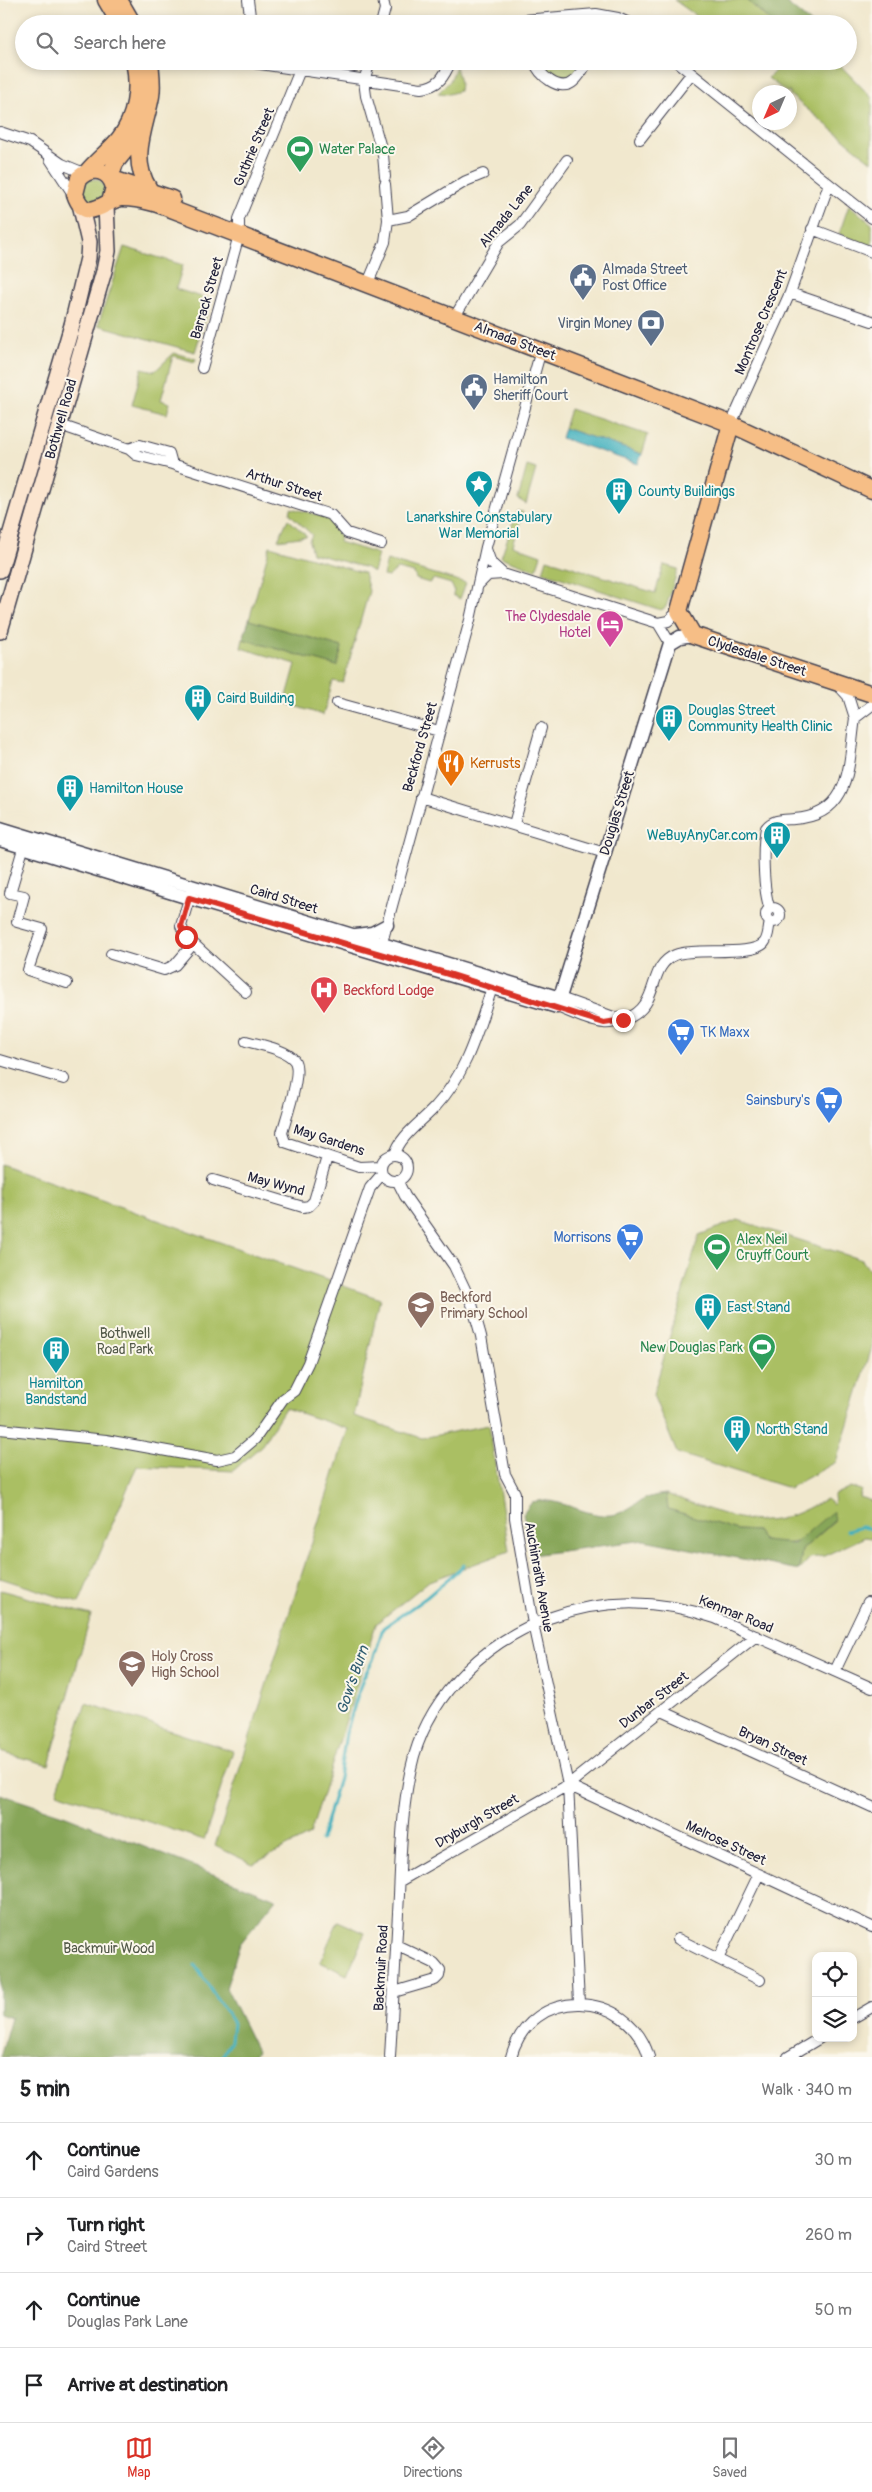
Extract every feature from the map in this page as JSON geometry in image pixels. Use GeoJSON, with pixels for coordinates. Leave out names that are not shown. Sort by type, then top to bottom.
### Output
{"type":"FeatureCollection","features":[{"type":"Feature","properties":{"kind":"main road"},"geometry":{"type":"LineString","coordinates":[[106,0],[124,12]]}},
{"type":"Feature","properties":{"kind":"main road"},"geometry":{"type":"LineString","coordinates":[[86,172],[99,171],[110,178],[114,187],[108,204],[93,210],[78,202],[76,182],[86,172],[119,139],[128,126],[136,94],[135,70]]}},
{"type":"Feature","properties":{"kind":"main road"},"geometry":{"type":"LineString","coordinates":[[149,189],[138,166],[141,131],[151,96],[150,70]]}},
{"type":"Feature","properties":{"kind":"main road"},"geometry":{"type":"LineString","coordinates":[[110,178],[115,163],[141,131]]}},
{"type":"Feature","properties":{"kind":"main road","name":"Almada Street"},"geometry":{"type":"LineString","coordinates":[[110,178],[149,189],[228,221],[239,235]]}},
{"type":"Feature","properties":{"kind":"main road","name":"Almada Street"},"geometry":{"type":"LineString","coordinates":[[108,204],[122,198],[145,201],[368,283],[731,424],[872,490]]}},
{"type":"Feature","properties":{"kind":"main road","name":"Bothwell Road"},"geometry":{"type":"LineString","coordinates":[[0,570],[72,325],[88,258],[90,242],[78,202]]}},
{"type":"Feature","properties":{"kind":"main road","name":"Bothwell Road"},"geometry":{"type":"LineString","coordinates":[[0,631],[107,260],[108,204]]}},
{"type":"Feature","properties":{"kind":"main road"},"geometry":{"type":"LineString","coordinates":[[679,611],[731,424]]}},
{"type":"Feature","properties":{"kind":"main road","name":"Clydesdale Street"},"geometry":{"type":"LineString","coordinates":[[679,611],[693,635],[872,694]]}},
{"type":"Feature","properties":{"kind":"street"},"geometry":{"type":"LineString","coordinates":[[248,0],[250,15]]}},
{"type":"Feature","properties":{"kind":"street"},"geometry":{"type":"LineString","coordinates":[[383,0],[385,9],[383,15]]}},
{"type":"Feature","properties":{"kind":"street"},"geometry":{"type":"LineString","coordinates":[[300,70],[364,81],[431,87],[439,82],[447,70]]}},
{"type":"Feature","properties":{"kind":"street","name":"Guthrie Street"},"geometry":{"type":"LineString","coordinates":[[239,235],[239,220],[300,70]]}},
{"type":"Feature","properties":{"kind":"street"},"geometry":{"type":"LineString","coordinates":[[367,70],[364,81],[366,96],[383,155],[388,220],[385,242],[368,283]]}},
{"type":"Feature","properties":{"kind":"street"},"geometry":{"type":"LineString","coordinates":[[538,70],[547,79],[566,85],[574,82],[582,70]]}},
{"type":"Feature","properties":{"kind":"street"},"geometry":{"type":"LineString","coordinates":[[686,70],[872,218]]}},
{"type":"Feature","properties":{"kind":"street"},"geometry":{"type":"LineString","coordinates":[[640,138],[691,74]]}},
{"type":"Feature","properties":{"kind":"street"},"geometry":{"type":"LineString","coordinates":[[0,132],[30,142],[62,164],[86,172]]}},
{"type":"Feature","properties":{"kind":"street"},"geometry":{"type":"LineString","coordinates":[[46,152],[78,202]]}},
{"type":"Feature","properties":{"kind":"street","name":"Almada Lane"},"geometry":{"type":"LineString","coordinates":[[454,318],[499,242],[520,225],[567,160]]}},
{"type":"Feature","properties":{"kind":"street"},"geometry":{"type":"LineString","coordinates":[[388,220],[408,216],[466,181],[483,174]]}},
{"type":"Feature","properties":{"kind":"street","name":"Montrose Crescent"},"geometry":{"type":"LineString","coordinates":[[731,424],[790,293],[829,184]]}},
{"type":"Feature","properties":{"kind":"street"},"geometry":{"type":"LineString","coordinates":[[812,229],[872,252]]}},
{"type":"Feature","properties":{"kind":"street","name":"Barrack Street"},"geometry":{"type":"LineString","coordinates":[[202,368],[239,235]]}},
{"type":"Feature","properties":{"kind":"street"},"geometry":{"type":"LineString","coordinates":[[790,293],[872,321]]}},
{"type":"Feature","properties":{"kind":"street","name":"Beckford Street"},"geometry":{"type":"LineString","coordinates":[[380,949],[478,585],[486,548],[541,350]]}},
{"type":"Feature","properties":{"kind":"street","name":"Arthur Street"},"geometry":{"type":"LineString","coordinates":[[60,425],[128,449],[140,446],[169,453],[172,464],[331,515],[347,533],[381,544]]}},
{"type":"Feature","properties":{"kind":"street"},"geometry":{"type":"LineString","coordinates":[[486,548],[491,563],[503,574],[658,623],[668,620],[679,611]]}},
{"type":"Feature","properties":{"kind":"street"},"geometry":{"type":"LineString","coordinates":[[478,585],[488,576],[503,574]]}},
{"type":"Feature","properties":{"kind":"street"},"geometry":{"type":"LineString","coordinates":[[658,623],[670,643],[680,637],[693,635]]}},
{"type":"Feature","properties":{"kind":"street","name":"Douglas Street"},"geometry":{"type":"LineString","coordinates":[[558,1002],[670,643]]}},
{"type":"Feature","properties":{"kind":"street"},"geometry":{"type":"LineString","coordinates":[[558,1002],[623,1020],[635,1015],[646,1005],[660,968],[668,959],[678,954],[693,952],[757,949],[767,939],[770,922],[766,914],[770,909],[767,897],[764,843],[766,828],[775,821],[812,817],[823,813],[838,798],[845,782],[855,718],[848,696],[834,681]]}},
{"type":"Feature","properties":{"kind":"street"},"geometry":{"type":"LineString","coordinates":[[337,702],[439,731]]}},
{"type":"Feature","properties":{"kind":"street"},"geometry":{"type":"LineString","coordinates":[[855,718],[872,705]]}},
{"type":"Feature","properties":{"kind":"street"},"geometry":{"type":"LineString","coordinates":[[514,824],[542,728]]}},
{"type":"Feature","properties":{"kind":"street"},"geometry":{"type":"LineString","coordinates":[[420,797],[514,824],[605,854]]}},
{"type":"Feature","properties":{"kind":"street","name":"Caird Street"},"geometry":{"type":"LineString","coordinates":[[0,828],[26,842],[558,1002]]}},
{"type":"Feature","properties":{"kind":"street","name":"Caird Street"},"geometry":{"type":"LineString","coordinates":[[0,840],[26,842]]}},
{"type":"Feature","properties":{"kind":"street"},"geometry":{"type":"LineString","coordinates":[[26,842],[10,893],[24,896],[17,922],[42,929],[28,970],[67,983]]}},
{"type":"Feature","properties":{"kind":"street"},"geometry":{"type":"LineString","coordinates":[[191,892],[181,926],[192,944],[246,992]]}},
{"type":"Feature","properties":{"kind":"street","name":"Caird Street"},"geometry":{"type":"LineString","coordinates":[[191,892],[354,936],[380,949]]}},
{"type":"Feature","properties":{"kind":"street"},"geometry":{"type":"LineString","coordinates":[[354,936],[372,933],[387,925]]}},
{"type":"Feature","properties":{"kind":"street"},"geometry":{"type":"LineString","coordinates":[[111,954],[164,970],[174,965],[192,944]]}},
{"type":"Feature","properties":{"kind":"street"},"geometry":{"type":"LineString","coordinates":[[395,1156],[399,1144],[436,1107],[455,1083],[467,1059],[494,983]]}},
{"type":"Feature","properties":{"kind":"street","name":"May Gardens"},"geometry":{"type":"LineString","coordinates":[[246,1041],[286,1054],[294,1060],[298,1071],[282,1137],[289,1144],[359,1167],[382,1170]]}},
{"type":"Feature","properties":{"kind":"street"},"geometry":{"type":"LineString","coordinates":[[0,1060],[64,1079]]}},
{"type":"Feature","properties":{"kind":"street"},"geometry":{"type":"LineString","coordinates":[[0,1429],[106,1440],[217,1460],[235,1456],[255,1438],[283,1399],[294,1391],[308,1363],[370,1188],[382,1170],[387,1157],[395,1156],[401,1158],[406,1166],[404,1175],[397,1180],[389,1180],[382,1170]]}},
{"type":"Feature","properties":{"kind":"street","name":"May Wynd"},"geometry":{"type":"LineString","coordinates":[[213,1180],[303,1207],[309,1206],[314,1201],[327,1157]]}},
{"type":"Feature","properties":{"kind":"street","name":"Auchinraith Avenue"},"geometry":{"type":"LineString","coordinates":[[397,1180],[405,1196],[454,1266],[472,1304],[481,1336],[505,1474],[515,1493],[515,1518],[533,1624],[568,1785],[579,2003]]}},
{"type":"Feature","properties":{"kind":"street","name":"Kenmar Road"},"geometry":{"type":"LineString","coordinates":[[400,1881],[410,1775],[415,1754],[434,1710],[476,1662],[504,1639],[533,1624],[588,1606],[629,1602],[696,1612],[756,1636],[872,1688]]}},
{"type":"Feature","properties":{"kind":"street"},"geometry":{"type":"LineString","coordinates":[[835,1671],[868,1602]]}},
{"type":"Feature","properties":{"kind":"street","name":"Dunbar Street"},"geometry":{"type":"LineString","coordinates":[[568,1785],[756,1636]]}},
{"type":"Feature","properties":{"kind":"street","name":"Bryan Street"},"geometry":{"type":"LineString","coordinates":[[662,1710],[872,1807]]}},
{"type":"Feature","properties":{"kind":"street","name":"Melrose Street"},"geometry":{"type":"LineString","coordinates":[[568,1785],[872,1927]]}},
{"type":"Feature","properties":{"kind":"street","name":"Dryburgh Street"},"geometry":{"type":"LineString","coordinates":[[400,1881],[568,1785]]}},
{"type":"Feature","properties":{"kind":"street"},"geometry":{"type":"LineString","coordinates":[[718,1959],[759,1874]]}},
{"type":"Feature","properties":{"kind":"street","name":"Backmuir Road"},"geometry":{"type":"LineString","coordinates":[[390,2057],[400,1881]]}},
{"type":"Feature","properties":{"kind":"street"},"geometry":{"type":"LineString","coordinates":[[678,1939],[760,1980]]}},
{"type":"Feature","properties":{"kind":"street"},"geometry":{"type":"LineString","coordinates":[[394,1992],[435,1980],[439,1976],[440,1970],[434,1962],[396,1945]]}},
{"type":"Feature","properties":{"kind":"street"},"geometry":{"type":"LineString","coordinates":[[511,2057],[514,2047],[534,2020],[549,2010],[579,2003],[614,2013],[628,2023],[640,2036],[649,2057]]}},
{"type":"Feature","properties":{"kind":"street"},"geometry":{"type":"LineString","coordinates":[[857,2016],[872,2007]]}},
{"type":"Feature","properties":{"kind":"street"},"geometry":{"type":"LineString","coordinates":[[788,2057],[813,2042]]}},
{"type":"Feature","properties":{"kind":"green space"},"geometry":{"type":"Polygon","coordinates":[[[674,0],[747,0],[763,15],[695,15],[674,0]]]}},
{"type":"Feature","properties":{"kind":"green space"},"geometry":{"type":"Polygon","coordinates":[[[747,0],[783,0],[801,15],[764,15],[747,0]]]}},
{"type":"Feature","properties":{"kind":"green space"},"geometry":{"type":"Polygon","coordinates":[[[454,70],[457,70],[460,83],[459,91],[449,94],[438,93],[450,81],[454,70]]]}},
{"type":"Feature","properties":{"kind":"green space"},"geometry":{"type":"Polygon","coordinates":[[[545,70],[577,70],[574,74],[563,79],[547,73],[545,70]]]}},
{"type":"Feature","properties":{"kind":"green space"},"geometry":{"type":"Polygon","coordinates":[[[774,70],[845,70],[872,98],[872,162],[797,101],[797,85],[777,85],[768,78],[775,71],[774,70]]]}},
{"type":"Feature","properties":{"kind":"green space"},"geometry":{"type":"Polygon","coordinates":[[[94,179],[102,182],[105,190],[102,198],[94,201],[86,198],[83,190],[86,182],[94,179]]]}},
{"type":"Feature","properties":{"kind":"green space"},"geometry":{"type":"Polygon","coordinates":[[[849,205],[872,224],[872,246],[839,234],[849,205]]]}},
{"type":"Feature","properties":{"kind":"green space"},"geometry":{"type":"Polygon","coordinates":[[[124,247],[183,265],[176,289],[211,300],[195,352],[98,325],[124,247]]]}},
{"type":"Feature","properties":{"kind":"green space"},"geometry":{"type":"Polygon","coordinates":[[[174,353],[196,359],[195,362],[173,356],[161,400],[170,403],[167,414],[132,405],[142,368],[155,371],[174,353]]]}},
{"type":"Feature","properties":{"kind":"green space"},"geometry":{"type":"Polygon","coordinates":[[[570,409],[648,435],[642,454],[564,428],[570,409]]]}},
{"type":"Feature","properties":{"kind":"green space"},"geometry":{"type":"Polygon","coordinates":[[[527,466],[536,469],[526,504],[518,499],[527,466]]]}},
{"type":"Feature","properties":{"kind":"green space"},"geometry":{"type":"Polygon","coordinates":[[[291,508],[330,518],[341,532],[339,542],[378,554],[373,572],[367,568],[312,553],[309,541],[312,535],[290,514],[291,508]]]}},
{"type":"Feature","properties":{"kind":"green space"},"geometry":{"type":"Polygon","coordinates":[[[517,511],[523,512],[513,545],[541,555],[536,570],[501,557],[517,511]]]}},
{"type":"Feature","properties":{"kind":"green space"},"geometry":{"type":"Polygon","coordinates":[[[288,519],[307,536],[278,540],[288,519]]]}},
{"type":"Feature","properties":{"kind":"green space"},"geometry":{"type":"Polygon","coordinates":[[[270,546],[364,573],[369,591],[343,683],[333,681],[323,715],[285,703],[296,664],[241,648],[243,639],[337,666],[342,647],[249,620],[270,546]]]}},
{"type":"Feature","properties":{"kind":"green space"},"geometry":{"type":"Polygon","coordinates":[[[547,559],[655,593],[664,565],[678,569],[666,607],[661,610],[543,572],[547,559]]]}},
{"type":"Feature","properties":{"kind":"green space"},"geometry":{"type":"Polygon","coordinates":[[[387,560],[466,583],[460,599],[453,595],[454,590],[451,584],[434,579],[429,583],[416,579],[414,573],[397,569],[388,577],[383,576],[387,560]]]}},
{"type":"Feature","properties":{"kind":"green space"},"geometry":{"type":"Polygon","coordinates":[[[249,620],[342,647],[337,666],[243,639],[249,620]]]}},
{"type":"Feature","properties":{"kind":"green space","name":"Bothwell Road Park"},"geometry":{"type":"Polygon","coordinates":[[[0,1164],[380,1299],[354,1416],[422,1438],[489,1425],[509,1551],[429,1581],[376,1624],[310,1835],[253,1864],[215,1846],[348,1429],[285,1408],[262,1445],[233,1471],[137,1466],[79,1603],[0,1578],[0,1164]]]}},
{"type":"Feature","properties":{"kind":"green space","name":"New Douglas Park"},"geometry":{"type":"Polygon","coordinates":[[[738,1220],[862,1260],[872,1274],[872,1347],[836,1462],[789,1488],[677,1453],[653,1395],[699,1235],[738,1220]]]}},
{"type":"Feature","properties":{"kind":"green space"},"geometry":{"type":"Polygon","coordinates":[[[850,1487],[861,1490],[859,1497],[872,1501],[872,1538],[865,1537],[824,1556],[810,1558],[799,1570],[802,1550],[835,1521],[801,1540],[775,1543],[763,1541],[758,1531],[737,1530],[668,1509],[666,1494],[720,1513],[762,1521],[788,1517],[826,1499],[833,1505],[834,1495],[850,1487]]]}},
{"type":"Feature","properties":{"kind":"green space"},"geometry":{"type":"Polygon","coordinates":[[[666,1494],[668,1509],[737,1530],[758,1531],[763,1541],[794,1544],[833,1511],[835,1520],[802,1550],[799,1570],[644,1540],[532,1555],[523,1514],[532,1502],[552,1502],[592,1513],[612,1515],[625,1511],[648,1498],[666,1494]]]}},
{"type":"Feature","properties":{"kind":"green space"},"geometry":{"type":"Polygon","coordinates":[[[0,1590],[91,1615],[49,1765],[0,1752],[0,1590]]]}},
{"type":"Feature","properties":{"kind":"green space"},"geometry":{"type":"Polygon","coordinates":[[[86,1703],[233,1751],[204,1840],[57,1792],[86,1703]]]}},
{"type":"Feature","properties":{"kind":"green space","name":"Backmuir Wood"},"geometry":{"type":"Polygon","coordinates":[[[0,1794],[66,1816],[276,1899],[240,1944],[226,1988],[257,2051],[253,2057],[0,2057],[11,2018],[0,2014],[0,1794]]]}},
{"type":"Feature","properties":{"kind":"green space"},"geometry":{"type":"Polygon","coordinates":[[[338,1921],[365,1933],[347,1975],[320,1962],[338,1921]]]}},
{"type":"Feature","properties":{"kind":"water"},"geometry":{"type":"Polygon","coordinates":[[[564,428],[642,454],[638,464],[561,438],[564,428]]]}},
{"type":"Feature","properties":{"kind":"waterway"},"geometry":{"type":"LineString","coordinates":[[847,1531],[861,1527],[872,1529]]}},
{"type":"Feature","properties":{"kind":"waterway","name":"Gow's Burn"},"geometry":{"type":"LineString","coordinates":[[321,1840],[339,1778],[346,1733],[363,1678],[373,1660],[383,1628],[427,1597],[464,1565]]}},
{"type":"Feature","properties":{"kind":"waterway"},"geometry":{"type":"LineString","coordinates":[[195,1965],[233,2023],[231,2040],[222,2057]]}},
{"type":"Feature","properties":{"kind":"place","name":"Water Palace"},"geometry":{"type":"Point","coordinates":[300,173]}},
{"type":"Feature","properties":{"kind":"place","name":"Almada Street Post Office"},"geometry":{"type":"Point","coordinates":[583,301]}},
{"type":"Feature","properties":{"kind":"place","name":"Virgin Money"},"geometry":{"type":"Point","coordinates":[651,347]}},
{"type":"Feature","properties":{"kind":"place","name":"Hamilton Sheriff Court"},"geometry":{"type":"Point","coordinates":[474,411]}},
{"type":"Feature","properties":{"kind":"place","name":"Lanarkshire Constabulary War Memorial"},"geometry":{"type":"Point","coordinates":[479,508]}},
{"type":"Feature","properties":{"kind":"place","name":"County Buildings"},"geometry":{"type":"Point","coordinates":[619,515]}},
{"type":"Feature","properties":{"kind":"place","name":"The Clydesdale Hotel"},"geometry":{"type":"Point","coordinates":[610,648]}},
{"type":"Feature","properties":{"kind":"place","name":"Caird Building"},"geometry":{"type":"Point","coordinates":[198,722]}},
{"type":"Feature","properties":{"kind":"place","name":"Douglas Street Community Health Clinic"},"geometry":{"type":"Point","coordinates":[669,742]}},
{"type":"Feature","properties":{"kind":"place","name":"Kerrusts"},"geometry":{"type":"Point","coordinates":[451,787]}},
{"type":"Feature","properties":{"kind":"place","name":"Hamilton House"},"geometry":{"type":"Point","coordinates":[70,812]}},
{"type":"Feature","properties":{"kind":"place","name":"WeBuyAnyCar.com"},"geometry":{"type":"Point","coordinates":[777,859]}},
{"type":"Feature","properties":{"kind":"place","name":"Beckford Lodge"},"geometry":{"type":"Point","coordinates":[324,1014]}},
{"type":"Feature","properties":{"kind":"place","name":"TK Maxx"},"geometry":{"type":"Point","coordinates":[681,1056]}},
{"type":"Feature","properties":{"kind":"place","name":"Sainsbury's"},"geometry":{"type":"Point","coordinates":[829,1124]}},
{"type":"Feature","properties":{"kind":"place","name":"Morrisons"},"geometry":{"type":"Point","coordinates":[630,1261]}},
{"type":"Feature","properties":{"kind":"place","name":"Alex Neil Cruyff Court"},"geometry":{"type":"Point","coordinates":[717,1271]}},
{"type":"Feature","properties":{"kind":"place","name":"Beckford Primary School"},"geometry":{"type":"Point","coordinates":[421,1329]}},
{"type":"Feature","properties":{"kind":"place","name":"East Stand"},"geometry":{"type":"Point","coordinates":[708,1331]}},
{"type":"Feature","properties":{"kind":"place","name":"New Douglas Park"},"geometry":{"type":"Point","coordinates":[762,1371]}},
{"type":"Feature","properties":{"kind":"place","name":"Hamilton Bandstand"},"geometry":{"type":"Point","coordinates":[56,1374]}},
{"type":"Feature","properties":{"kind":"place","name":"North Stand"},"geometry":{"type":"Point","coordinates":[737,1453]}},
{"type":"Feature","properties":{"kind":"place","name":"Holy Cross High School"},"geometry":{"type":"Point","coordinates":[132,1688]}},
{"type":"Feature","properties":{"kind":"route"},"geometry":{"type":"LineString","coordinates":[[186,937],[181,926],[189,898],[445,973],[604,1023],[623,1020]]}}]}
